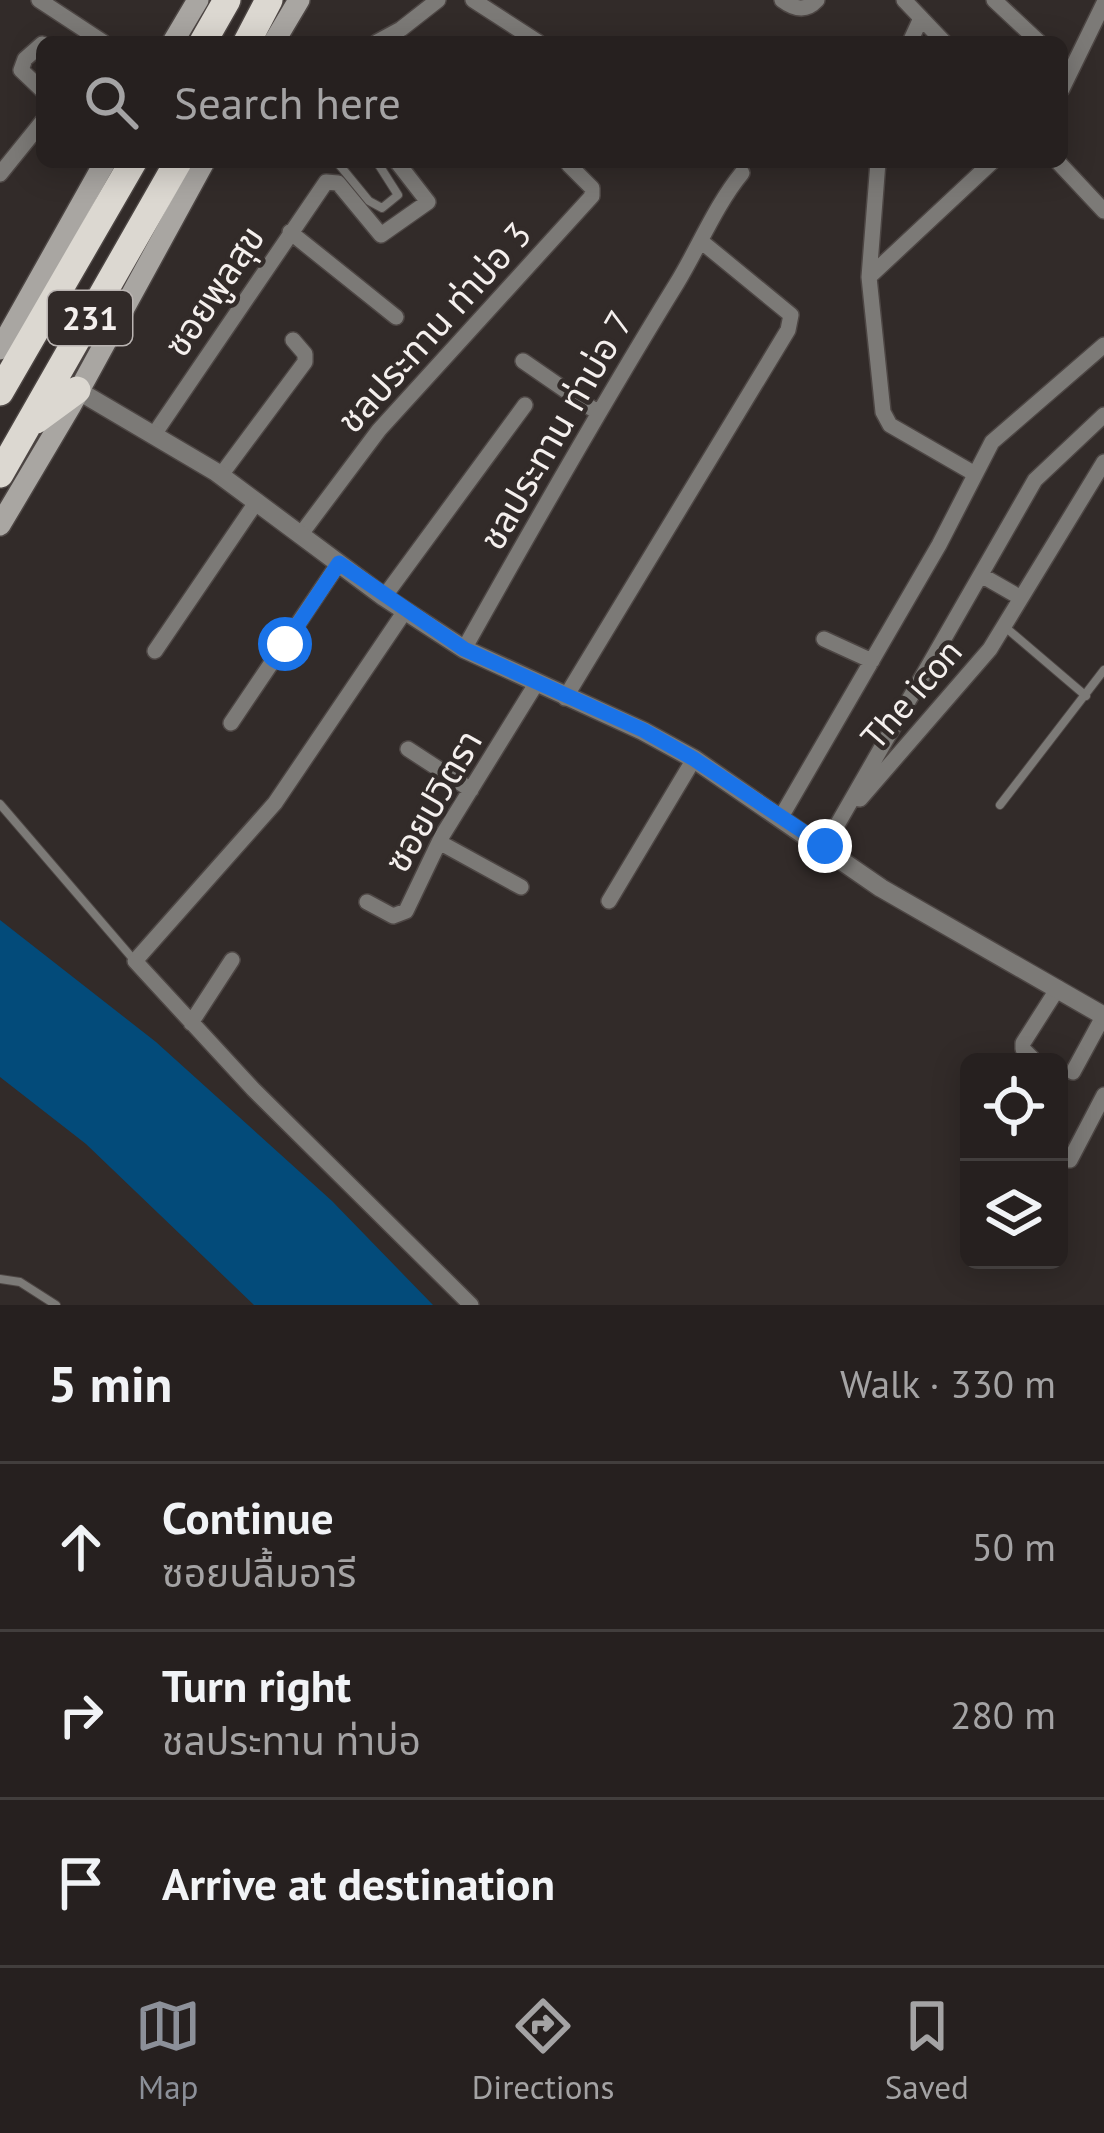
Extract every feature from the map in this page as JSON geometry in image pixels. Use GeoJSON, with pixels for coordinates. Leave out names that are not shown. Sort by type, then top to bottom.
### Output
{"type":"FeatureCollection","features":[{"type":"Feature","properties":{"kind":"highway"},"geometry":{"type":"LineString","coordinates":[[206,36],[227,0]]}},
{"type":"Feature","properties":{"kind":"highway"},"geometry":{"type":"LineString","coordinates":[[250,36],[269,0]]}},
{"type":"Feature","properties":{"kind":"highway","name":"231"},"geometry":{"type":"LineString","coordinates":[[0,392],[131,168]]}},
{"type":"Feature","properties":{"kind":"highway","name":"231"},"geometry":{"type":"LineString","coordinates":[[0,474],[175,168]]}},
{"type":"Feature","properties":{"kind":"highway"},"geometry":{"type":"LineString","coordinates":[[0,372],[15,337],[4,331]]}},
{"type":"Feature","properties":{"kind":"highway"},"geometry":{"type":"LineString","coordinates":[[28,426],[76,390]]}},
{"type":"Feature","properties":{"kind":"main road"},"geometry":{"type":"LineString","coordinates":[[177,36],[198,0]]}},
{"type":"Feature","properties":{"kind":"main road"},"geometry":{"type":"LineString","coordinates":[[277,36],[298,0]]}},
{"type":"Feature","properties":{"kind":"main road"},"geometry":{"type":"LineString","coordinates":[[4,331],[102,168]]}},
{"type":"Feature","properties":{"kind":"main road"},"geometry":{"type":"LineString","coordinates":[[0,525],[202,168]]}},
{"type":"Feature","properties":{"kind":"street"},"geometry":{"type":"LineString","coordinates":[[38,0],[94,36]]}},
{"type":"Feature","properties":{"kind":"street"},"geometry":{"type":"LineString","coordinates":[[388,36],[438,0]]}},
{"type":"Feature","properties":{"kind":"street"},"geometry":{"type":"LineString","coordinates":[[473,0],[529,36]]}},
{"type":"Feature","properties":{"kind":"street"},"geometry":{"type":"LineString","coordinates":[[782,0],[797,8],[808,8],[817,0]]}},
{"type":"Feature","properties":{"kind":"street"},"geometry":{"type":"LineString","coordinates":[[904,0],[938,36]]}},
{"type":"Feature","properties":{"kind":"street"},"geometry":{"type":"LineString","coordinates":[[994,0],[1033,36]]}},
{"type":"Feature","properties":{"kind":"street"},"geometry":{"type":"LineString","coordinates":[[1068,65],[1104,3]]}},
{"type":"Feature","properties":{"kind":"street"},"geometry":{"type":"LineString","coordinates":[[913,36],[921,18]]}},
{"type":"Feature","properties":{"kind":"street"},"geometry":{"type":"LineString","coordinates":[[50,36],[67,20]]}},
{"type":"Feature","properties":{"kind":"street"},"geometry":{"type":"LineString","coordinates":[[36,51],[20,70],[36,85]]}},
{"type":"Feature","properties":{"kind":"street"},"geometry":{"type":"LineString","coordinates":[[0,174],[36,129]]}},
{"type":"Feature","properties":{"kind":"street","name":"ซอยพูลสุข"},"geometry":{"type":"LineString","coordinates":[[153,436],[326,182],[338,183],[381,236],[428,202],[402,168]]}},
{"type":"Feature","properties":{"kind":"street","name":"ชลประทาน ท่าบ่อ 3"},"geometry":{"type":"LineString","coordinates":[[301,534],[379,430],[592,196],[592,188],[572,168]]}},
{"type":"Feature","properties":{"kind":"street"},"geometry":{"type":"LineString","coordinates":[[878,168],[869,277],[886,419],[975,474]]}},
{"type":"Feature","properties":{"kind":"street"},"geometry":{"type":"LineString","coordinates":[[869,277],[986,168]]}},
{"type":"Feature","properties":{"kind":"street"},"geometry":{"type":"LineString","coordinates":[[1064,168],[1104,211]]}},
{"type":"Feature","properties":{"kind":"street","name":"ชลประทาน ท่าบ่อ 7"},"geometry":{"type":"LineString","coordinates":[[464,649],[597,412],[702,242],[722,198],[742,173]]}},
{"type":"Feature","properties":{"kind":"street"},"geometry":{"type":"LineString","coordinates":[[290,232],[396,317]]}},
{"type":"Feature","properties":{"kind":"street"},"geometry":{"type":"LineString","coordinates":[[565,698],[788,330],[790,315],[702,242]]}},
{"type":"Feature","properties":{"kind":"street"},"geometry":{"type":"LineString","coordinates":[[221,475],[305,362],[305,353],[293,340]]}},
{"type":"Feature","properties":{"kind":"street"},"geometry":{"type":"LineString","coordinates":[[781,817],[992,442],[1104,345]]}},
{"type":"Feature","properties":{"kind":"street"},"geometry":{"type":"LineString","coordinates":[[523,362],[597,412]]}},
{"type":"Feature","properties":{"kind":"street"},"geometry":{"type":"LineString","coordinates":[[76,390],[221,475],[384,597],[464,649],[643,730],[694,759],[881,888],[1104,1016],[1073,1072]]}},
{"type":"Feature","properties":{"kind":"street"},"geometry":{"type":"LineString","coordinates":[[384,597],[525,405]]}},
{"type":"Feature","properties":{"kind":"street","name":"The icon"},"geometry":{"type":"LineString","coordinates":[[825,846],[1035,480],[1104,415]]}},
{"type":"Feature","properties":{"kind":"street","name":"The icon"},"geometry":{"type":"LineString","coordinates":[[838,824],[990,649],[1104,462]]}},
{"type":"Feature","properties":{"kind":"street"},"geometry":{"type":"LineString","coordinates":[[155,651],[257,501]]}},
{"type":"Feature","properties":{"kind":"street"},"geometry":{"type":"LineString","coordinates":[[231,723],[339,563]]}},
{"type":"Feature","properties":{"kind":"street"},"geometry":{"type":"LineString","coordinates":[[981,574],[1021,598]]}},
{"type":"Feature","properties":{"kind":"street"},"geometry":{"type":"LineString","coordinates":[[405,611],[275,803],[135,961],[471,1305]]}},
{"type":"Feature","properties":{"kind":"street"},"geometry":{"type":"LineString","coordinates":[[824,640],[872,661]]}},
{"type":"Feature","properties":{"kind":"street","name":"ซอยปวิตรา"},"geometry":{"type":"LineString","coordinates":[[367,902],[400,916],[439,842],[536,684]]}},
{"type":"Feature","properties":{"kind":"street"},"geometry":{"type":"LineString","coordinates":[[408,749],[471,790]]}},
{"type":"Feature","properties":{"kind":"street"},"geometry":{"type":"LineString","coordinates":[[609,902],[694,759]]}},
{"type":"Feature","properties":{"kind":"street"},"geometry":{"type":"LineString","coordinates":[[439,842],[521,886]]}},
{"type":"Feature","properties":{"kind":"street"},"geometry":{"type":"LineString","coordinates":[[191,1023],[232,960]]}},
{"type":"Feature","properties":{"kind":"street"},"geometry":{"type":"LineString","coordinates":[[1027,1053],[1023,1043],[1058,988]]}},
{"type":"Feature","properties":{"kind":"street"},"geometry":{"type":"LineString","coordinates":[[1070,1160],[1104,1095]]}},
{"type":"Feature","properties":{"kind":"lane"},"geometry":{"type":"LineString","coordinates":[[342,168],[369,201],[382,208],[398,195],[381,168]]}},
{"type":"Feature","properties":{"kind":"lane"},"geometry":{"type":"LineString","coordinates":[[1004,626],[1086,696]]}},
{"type":"Feature","properties":{"kind":"lane"},"geometry":{"type":"LineString","coordinates":[[1000,805],[1104,670]]}},
{"type":"Feature","properties":{"kind":"lane"},"geometry":{"type":"LineString","coordinates":[[0,804],[135,961]]}},
{"type":"Feature","properties":{"kind":"lane"},"geometry":{"type":"LineString","coordinates":[[0,1279],[20,1282],[56,1305]]}},
{"type":"Feature","properties":{"kind":"water"},"geometry":{"type":"Polygon","coordinates":[[[0,920],[156,1042],[332,1201],[433,1305],[254,1305],[86,1144],[0,1077],[0,920]]]}},
{"type":"Feature","properties":{"kind":"route"},"geometry":{"type":"LineString","coordinates":[[285,644],[339,563],[464,649],[643,730],[825,846]]}}]}
